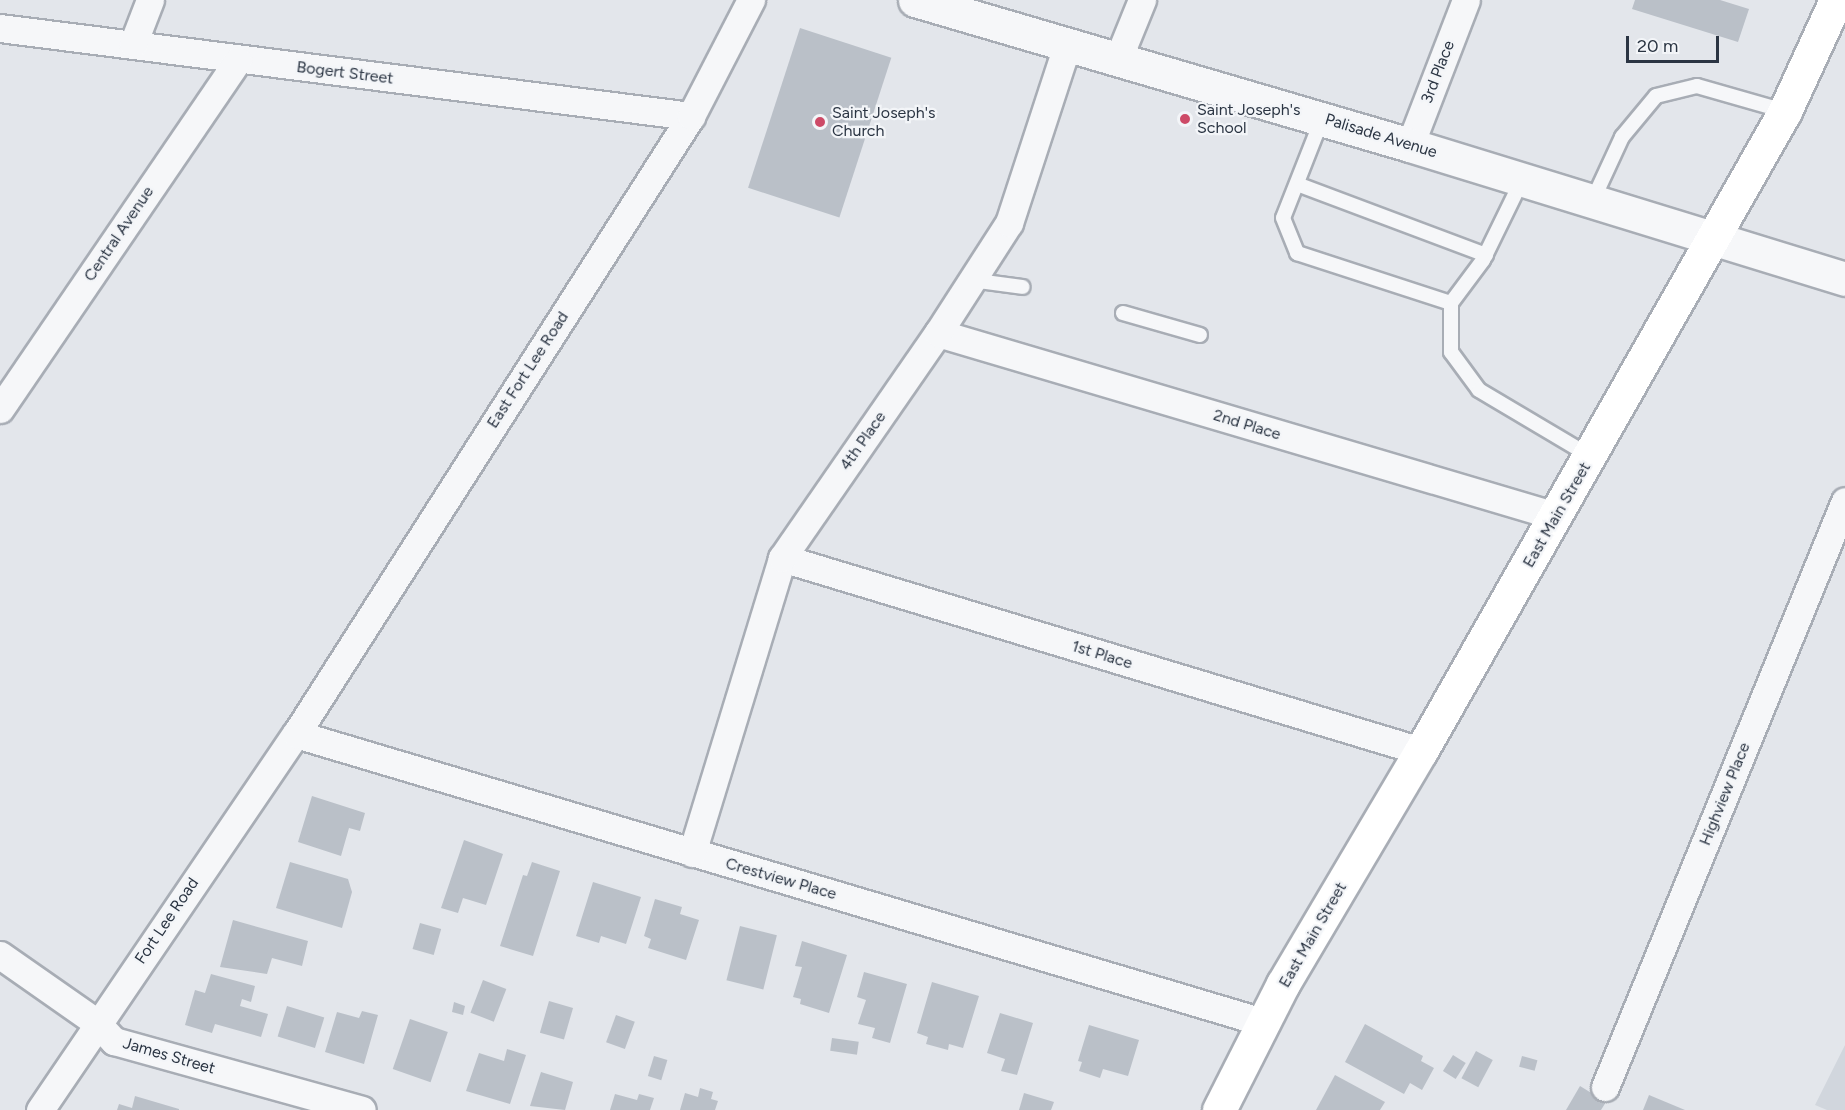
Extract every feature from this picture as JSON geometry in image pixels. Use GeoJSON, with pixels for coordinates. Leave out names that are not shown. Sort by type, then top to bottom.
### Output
{"type":"FeatureCollection","features":[{"type":"Feature","properties":{"kind":"main road","name":"East Main Street"},"geometry":{"type":"LineString","coordinates":[[1229,1106],[1283,984],[1421,751],[1713,240],[1785,111],[1836,0]]}},
{"type":"Feature","properties":{"kind":"street"},"geometry":{"type":"LineString","coordinates":[[133,44],[150,0]]}},
{"type":"Feature","properties":{"kind":"street","name":"East Fort Lee Road"},"geometry":{"type":"LineString","coordinates":[[296,734],[691,116],[751,0]]}},
{"type":"Feature","properties":{"kind":"street","name":"Palisade Avenue"},"geometry":{"type":"LineString","coordinates":[[915,0],[1322,118],[1845,279]]}},
{"type":"Feature","properties":{"kind":"street"},"geometry":{"type":"LineString","coordinates":[[1118,59],[1142,0]]}},
{"type":"Feature","properties":{"kind":"street","name":"3rd Place"},"geometry":{"type":"LineString","coordinates":[[1410,145],[1466,0]]}},
{"type":"Feature","properties":{"kind":"street","name":"Bogert Street"},"geometry":{"type":"LineString","coordinates":[[0,28],[691,116]]}},
{"type":"Feature","properties":{"kind":"street","name":"4th Place"},"geometry":{"type":"LineString","coordinates":[[692,853],[782,558],[939,333],[1009,223],[1068,43]]}},
{"type":"Feature","properties":{"kind":"street","name":"Central Avenue"},"geometry":{"type":"LineString","coordinates":[[0,409],[238,60]]}},
{"type":"Feature","properties":{"kind":"street","name":"2nd Place"},"geometry":{"type":"LineString","coordinates":[[939,333],[1556,516]]}},
{"type":"Feature","properties":{"kind":"street","name":"Highview Place"},"geometry":{"type":"LineString","coordinates":[[1605,1087],[1845,501]]}},
{"type":"Feature","properties":{"kind":"street","name":"1st Place"},"geometry":{"type":"LineString","coordinates":[[782,558],[1421,751]]}},
{"type":"Feature","properties":{"kind":"street","name":"Crestview Place"},"geometry":{"type":"LineString","coordinates":[[296,734],[1266,1023]]}},
{"type":"Feature","properties":{"kind":"street","name":"Fort Lee Road"},"geometry":{"type":"LineString","coordinates":[[40,1110],[97,1023],[296,734]]}},
{"type":"Feature","properties":{"kind":"street","name":"James Street"},"geometry":{"type":"LineString","coordinates":[[0,955],[97,1023],[114,1041],[362,1110]]}},
{"type":"Feature","properties":{"kind":"lane"},"geometry":{"type":"LineString","coordinates":[[1592,202],[1622,137],[1656,96],[1697,87],[1785,111]]}},
{"type":"Feature","properties":{"kind":"lane"},"geometry":{"type":"LineString","coordinates":[[1322,118],[1283,218],[1297,253],[1451,303]]}},
{"type":"Feature","properties":{"kind":"lane"},"geometry":{"type":"LineString","coordinates":[[1522,180],[1486,255],[1451,303],[1451,352],[1479,390],[1590,456]]}},
{"type":"Feature","properties":{"kind":"lane"},"geometry":{"type":"LineString","coordinates":[[1297,184],[1486,255]]}},
{"type":"Feature","properties":{"kind":"lane"},"geometry":{"type":"LineString","coordinates":[[971,280],[1023,287]]}},
{"type":"Feature","properties":{"kind":"lane"},"geometry":{"type":"LineString","coordinates":[[1123,313],[1200,335]]}},
{"type":"Feature","properties":{"kind":"shaded area"},"geometry":{"type":"Polygon","coordinates":[[[1845,1045],[1845,1110],[1827,1110],[1815,1105],[1845,1045]]]}},
{"type":"Feature","properties":{"kind":"building"},"geometry":{"type":"Polygon","coordinates":[[[1635,0],[1720,0],[1749,9],[1738,42],[1632,9],[1635,0]]]}},
{"type":"Feature","properties":{"kind":"building","name":"Saint Joseph's Church"},"geometry":{"type":"Polygon","coordinates":[[[800,28],[891,58],[839,217],[748,188],[800,28]]]}},
{"type":"Feature","properties":{"kind":"building"},"geometry":{"type":"Polygon","coordinates":[[[312,796],[365,813],[360,831],[349,828],[341,856],[298,842],[312,796]]]}},
{"type":"Feature","properties":{"kind":"building"},"geometry":{"type":"Polygon","coordinates":[[[464,840],[503,854],[486,905],[463,898],[458,913],[441,908],[464,840]]]}},
{"type":"Feature","properties":{"kind":"building"},"geometry":{"type":"Polygon","coordinates":[[[290,862],[348,879],[352,892],[342,928],[276,908],[290,862]]]}},
{"type":"Feature","properties":{"kind":"building"},"geometry":{"type":"Polygon","coordinates":[[[532,862],[560,871],[533,956],[500,946],[523,875],[527,876],[532,862]]]}},
{"type":"Feature","properties":{"kind":"building"},"geometry":{"type":"Polygon","coordinates":[[[593,882],[641,897],[626,944],[601,936],[599,943],[576,936],[593,882]]]}},
{"type":"Feature","properties":{"kind":"building"},"geometry":{"type":"Polygon","coordinates":[[[655,899],[682,907],[680,914],[699,920],[686,960],[648,948],[651,939],[644,936],[655,899]]]}},
{"type":"Feature","properties":{"kind":"building"},"geometry":{"type":"Polygon","coordinates":[[[233,920],[308,941],[302,966],[272,958],[267,974],[220,967],[233,920]]]}},
{"type":"Feature","properties":{"kind":"building"},"geometry":{"type":"Polygon","coordinates":[[[420,923],[441,929],[434,955],[413,949],[420,923]]]}},
{"type":"Feature","properties":{"kind":"building"},"geometry":{"type":"Polygon","coordinates":[[[740,926],[777,935],[763,990],[726,980],[740,926]]]}},
{"type":"Feature","properties":{"kind":"building"},"geometry":{"type":"Polygon","coordinates":[[[802,941],[847,955],[829,1013],[800,1004],[801,999],[793,997],[802,967],[795,966],[802,941]]]}},
{"type":"Feature","properties":{"kind":"building"},"geometry":{"type":"Polygon","coordinates":[[[864,972],[907,984],[890,1043],[872,1038],[875,1028],[858,1024],[866,1000],[857,997],[864,972]]]}},
{"type":"Feature","properties":{"kind":"building"},"geometry":{"type":"Polygon","coordinates":[[[211,974],[255,986],[251,1002],[242,999],[240,1006],[268,1014],[261,1037],[215,1024],[212,1033],[185,1025],[195,990],[205,993],[211,974]]]}},
{"type":"Feature","properties":{"kind":"building"},"geometry":{"type":"Polygon","coordinates":[[[483,980],[506,989],[494,1022],[470,1013],[483,980]]]}},
{"type":"Feature","properties":{"kind":"building"},"geometry":{"type":"Polygon","coordinates":[[[932,982],[979,996],[963,1048],[949,1044],[948,1050],[926,1044],[928,1037],[917,1033],[932,982]]]}},
{"type":"Feature","properties":{"kind":"building"},"geometry":{"type":"Polygon","coordinates":[[[549,1001],[573,1008],[564,1040],[540,1033],[549,1001]]]}},
{"type":"Feature","properties":{"kind":"building"},"geometry":{"type":"Polygon","coordinates":[[[454,1002],[465,1006],[463,1015],[452,1012],[454,1002]]]}},
{"type":"Feature","properties":{"kind":"building"},"geometry":{"type":"Polygon","coordinates":[[[287,1006],[324,1017],[315,1048],[278,1037],[287,1006]]]}},
{"type":"Feature","properties":{"kind":"building"},"geometry":{"type":"Polygon","coordinates":[[[362,1011],[378,1015],[364,1064],[325,1052],[337,1012],[359,1018],[362,1011]]]}},
{"type":"Feature","properties":{"kind":"building"},"geometry":{"type":"Polygon","coordinates":[[[1000,1013],[1033,1023],[1017,1075],[1001,1071],[1005,1059],[987,1053],[1000,1013]]]}},
{"type":"Feature","properties":{"kind":"building"},"geometry":{"type":"Polygon","coordinates":[[[616,1015],[635,1022],[625,1049],[606,1042],[616,1015]]]}},
{"type":"Feature","properties":{"kind":"building"},"geometry":{"type":"Polygon","coordinates":[[[410,1019],[448,1032],[431,1082],[393,1069],[410,1019]]]}},
{"type":"Feature","properties":{"kind":"building"},"geometry":{"type":"Polygon","coordinates":[[[1365,1024],[1423,1056],[1421,1061],[1434,1068],[1422,1090],[1410,1083],[1404,1094],[1345,1062],[1365,1024]]]}},
{"type":"Feature","properties":{"kind":"building"},"geometry":{"type":"Polygon","coordinates":[[[1089,1025],[1139,1040],[1128,1076],[1103,1069],[1100,1078],[1079,1071],[1082,1062],[1078,1061],[1089,1025]]]}},
{"type":"Feature","properties":{"kind":"building"},"geometry":{"type":"Polygon","coordinates":[[[832,1038],[859,1042],[857,1055],[830,1051],[832,1038]]]}},
{"type":"Feature","properties":{"kind":"building"},"geometry":{"type":"Polygon","coordinates":[[[507,1049],[526,1055],[510,1104],[466,1091],[479,1053],[504,1061],[507,1049]]]}},
{"type":"Feature","properties":{"kind":"building"},"geometry":{"type":"Polygon","coordinates":[[[1476,1051],[1493,1060],[1478,1087],[1461,1078],[1476,1051]]]}},
{"type":"Feature","properties":{"kind":"building"},"geometry":{"type":"Polygon","coordinates":[[[1453,1055],[1466,1063],[1456,1079],[1443,1071],[1453,1055]]]}},
{"type":"Feature","properties":{"kind":"building"},"geometry":{"type":"Polygon","coordinates":[[[654,1056],[667,1060],[661,1080],[648,1076],[654,1056]]]}},
{"type":"Feature","properties":{"kind":"building"},"geometry":{"type":"Polygon","coordinates":[[[1522,1056],[1537,1060],[1535,1071],[1519,1067],[1522,1056]]]}},
{"type":"Feature","properties":{"kind":"building"},"geometry":{"type":"Polygon","coordinates":[[[541,1072],[573,1082],[565,1110],[530,1106],[541,1072]]]}},
{"type":"Feature","properties":{"kind":"building"},"geometry":{"type":"Polygon","coordinates":[[[1335,1075],[1385,1102],[1380,1110],[1316,1110],[1335,1075]]]}},
{"type":"Feature","properties":{"kind":"building"},"geometry":{"type":"Polygon","coordinates":[[[1580,1086],[1606,1102],[1601,1110],[1566,1110],[1580,1086]]]}},
{"type":"Feature","properties":{"kind":"building"},"geometry":{"type":"Polygon","coordinates":[[[700,1088],[713,1092],[711,1099],[718,1101],[715,1110],[680,1110],[685,1093],[698,1097],[700,1088]]]}},
{"type":"Feature","properties":{"kind":"building"},"geometry":{"type":"Polygon","coordinates":[[[1024,1093],[1054,1102],[1051,1110],[1019,1110],[1024,1093]]]}},
{"type":"Feature","properties":{"kind":"building"},"geometry":{"type":"Polygon","coordinates":[[[615,1094],[637,1100],[639,1094],[654,1098],[650,1110],[610,1110],[615,1094]]]}},
{"type":"Feature","properties":{"kind":"building"},"geometry":{"type":"Polygon","coordinates":[[[1649,1095],[1685,1110],[1643,1110],[1649,1095]]]}},
{"type":"Feature","properties":{"kind":"building"},"geometry":{"type":"Polygon","coordinates":[[[135,1096],[179,1110],[117,1110],[119,1104],[132,1108],[135,1096]]]}},
{"type":"Feature","properties":{"kind":"place","name":"Saint Joseph's School"},"geometry":{"type":"Point","coordinates":[1185,119]}},
{"type":"Feature","properties":{"kind":"place","name":"Saint Joseph's Church"},"geometry":{"type":"Point","coordinates":[820,122]}}]}
